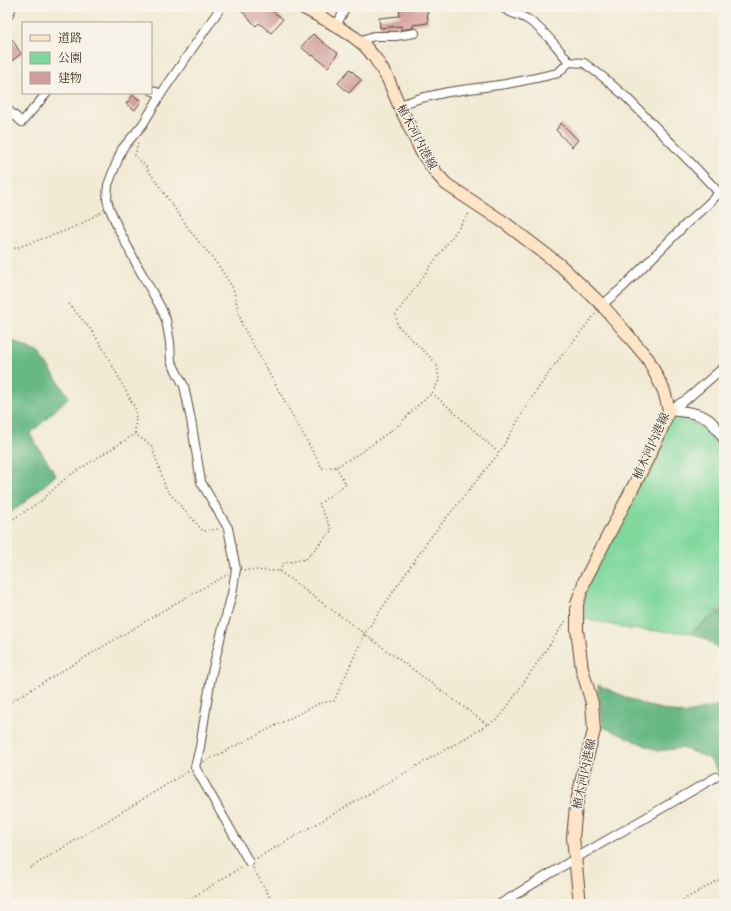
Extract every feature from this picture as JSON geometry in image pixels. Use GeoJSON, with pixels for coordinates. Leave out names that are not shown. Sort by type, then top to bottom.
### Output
{"type":"FeatureCollection","features":[{"type":"Feature","properties":{"kind":"main road","name":"植木河内港線"},"geometry":{"type":"LineString","coordinates":[[302,7],[336,26],[365,46],[375,58],[388,79],[422,153],[437,174],[446,184],[519,233],[560,265],[602,305],[648,359],[664,391],[669,410],[659,435],[585,580],[577,604],[577,630],[582,669],[592,702],[594,731],[576,806],[573,838],[580,904]]}},
{"type":"Feature","properties":{"kind":"street"},"geometry":{"type":"LineString","coordinates":[[7,18],[12,7]]}},
{"type":"Feature","properties":{"kind":"street"},"geometry":{"type":"LineString","coordinates":[[221,7],[143,124],[122,149],[108,185],[108,199],[109,207],[118,228],[166,320],[170,342],[171,361],[184,386],[196,446],[201,482],[228,528],[236,570],[232,594],[211,677],[200,747],[195,767],[249,862]]}},
{"type":"Feature","properties":{"kind":"street"},"geometry":{"type":"LineString","coordinates":[[336,26],[346,7]]}},
{"type":"Feature","properties":{"kind":"street"},"geometry":{"type":"LineString","coordinates":[[502,7],[506,11],[526,18],[539,28],[569,62],[584,63],[603,77],[722,193],[688,222],[622,288],[602,305]]}},
{"type":"Feature","properties":{"kind":"street"},"geometry":{"type":"LineString","coordinates":[[359,41],[374,36],[396,36],[415,33]]}},
{"type":"Feature","properties":{"kind":"street"},"geometry":{"type":"LineString","coordinates":[[399,105],[448,92],[506,84],[558,73],[569,62]]}},
{"type":"Feature","properties":{"kind":"street"},"geometry":{"type":"LineString","coordinates":[[152,90],[162,94]]}},
{"type":"Feature","properties":{"kind":"street"},"geometry":{"type":"LineString","coordinates":[[7,109],[22,122],[46,94]]}},
{"type":"Feature","properties":{"kind":"street"},"geometry":{"type":"LineString","coordinates":[[669,410],[686,399],[724,367]]}},
{"type":"Feature","properties":{"kind":"street"},"geometry":{"type":"LineString","coordinates":[[669,410],[702,416],[714,424],[724,439]]}},
{"type":"Feature","properties":{"kind":"street"},"geometry":{"type":"LineString","coordinates":[[500,904],[716,777]]}},
{"type":"Feature","properties":{"kind":"path"},"geometry":{"type":"LineString","coordinates":[[139,140],[135,155],[146,167],[192,232],[218,265],[233,288],[242,326],[322,468],[336,467],[363,451],[400,424],[432,393],[439,380],[437,364],[397,325],[396,314],[476,204]]}},
{"type":"Feature","properties":{"kind":"path"},"geometry":{"type":"LineString","coordinates":[[7,251],[66,231],[109,207]]}},
{"type":"Feature","properties":{"kind":"path"},"geometry":{"type":"LineString","coordinates":[[69,304],[96,336],[136,410],[135,434]]}},
{"type":"Feature","properties":{"kind":"path"},"geometry":{"type":"LineString","coordinates":[[30,868],[195,767],[320,703],[334,701],[365,633],[430,538],[499,453],[530,400],[556,363],[602,305]]}},
{"type":"Feature","properties":{"kind":"path"},"geometry":{"type":"LineString","coordinates":[[432,393],[499,453]]}},
{"type":"Feature","properties":{"kind":"path"},"geometry":{"type":"LineString","coordinates":[[135,434],[152,446],[166,488],[203,531],[228,528]]}},
{"type":"Feature","properties":{"kind":"path"},"geometry":{"type":"LineString","coordinates":[[7,523],[41,501],[67,477],[135,434]]}},
{"type":"Feature","properties":{"kind":"path"},"geometry":{"type":"LineString","coordinates":[[279,571],[284,563],[306,559],[332,530],[319,504],[346,484],[336,467]]}},
{"type":"Feature","properties":{"kind":"path"},"geometry":{"type":"LineString","coordinates":[[7,704],[176,603],[236,570],[279,571],[488,725]]}},
{"type":"Feature","properties":{"kind":"path"},"geometry":{"type":"LineString","coordinates":[[182,904],[249,862],[488,725],[501,716],[568,617]]}},
{"type":"Feature","properties":{"kind":"path"},"geometry":{"type":"LineString","coordinates":[[249,862],[274,904]]}},
{"type":"Feature","properties":{"kind":"path"},"geometry":{"type":"LineString","coordinates":[[676,904],[724,878]]}},
{"type":"Feature","properties":{"kind":"path"},"geometry":{"type":"LineString","coordinates":[[718,904],[724,878]]}},
{"type":"Feature","properties":{"kind":"green space"},"geometry":{"type":"Polygon","coordinates":[[[7,338],[39,353],[69,397],[30,434],[56,475],[7,515],[7,338]]]}},
{"type":"Feature","properties":{"kind":"green space"},"geometry":{"type":"Polygon","coordinates":[[[669,410],[712,432],[724,449],[724,605],[690,633],[629,629],[584,618],[585,580],[669,410]]]}},
{"type":"Feature","properties":{"kind":"green space"},"geometry":{"type":"Polygon","coordinates":[[[724,608],[724,647],[718,648],[704,638],[690,633],[724,608]]]}},
{"type":"Feature","properties":{"kind":"green space"},"geometry":{"type":"Polygon","coordinates":[[[598,685],[644,705],[683,714],[724,704],[724,782],[709,758],[682,748],[658,751],[603,727],[598,685]]]}},
{"type":"Feature","properties":{"kind":"building"},"geometry":{"type":"Polygon","coordinates":[[[238,7],[267,7],[283,19],[271,33],[259,23],[256,26],[238,7]]]}},
{"type":"Feature","properties":{"kind":"building"},"geometry":{"type":"Polygon","coordinates":[[[399,7],[413,7],[414,10],[427,8],[428,23],[413,25],[413,28],[401,30],[401,26],[380,28],[379,18],[400,16],[399,7]]]}},
{"type":"Feature","properties":{"kind":"building"},"geometry":{"type":"Polygon","coordinates":[[[313,34],[338,53],[328,67],[301,47],[313,34]]]}},
{"type":"Feature","properties":{"kind":"building"},"geometry":{"type":"Polygon","coordinates":[[[12,39],[21,54],[10,62],[7,58],[7,42],[12,39]]]}},
{"type":"Feature","properties":{"kind":"building"},"geometry":{"type":"Polygon","coordinates":[[[350,69],[361,80],[349,93],[338,83],[350,69]]]}},
{"type":"Feature","properties":{"kind":"building"},"geometry":{"type":"Polygon","coordinates":[[[133,95],[141,101],[135,110],[126,104],[133,95]]]}},
{"type":"Feature","properties":{"kind":"building"},"geometry":{"type":"Polygon","coordinates":[[[561,123],[578,140],[572,147],[556,130],[561,123]]]}}]}
